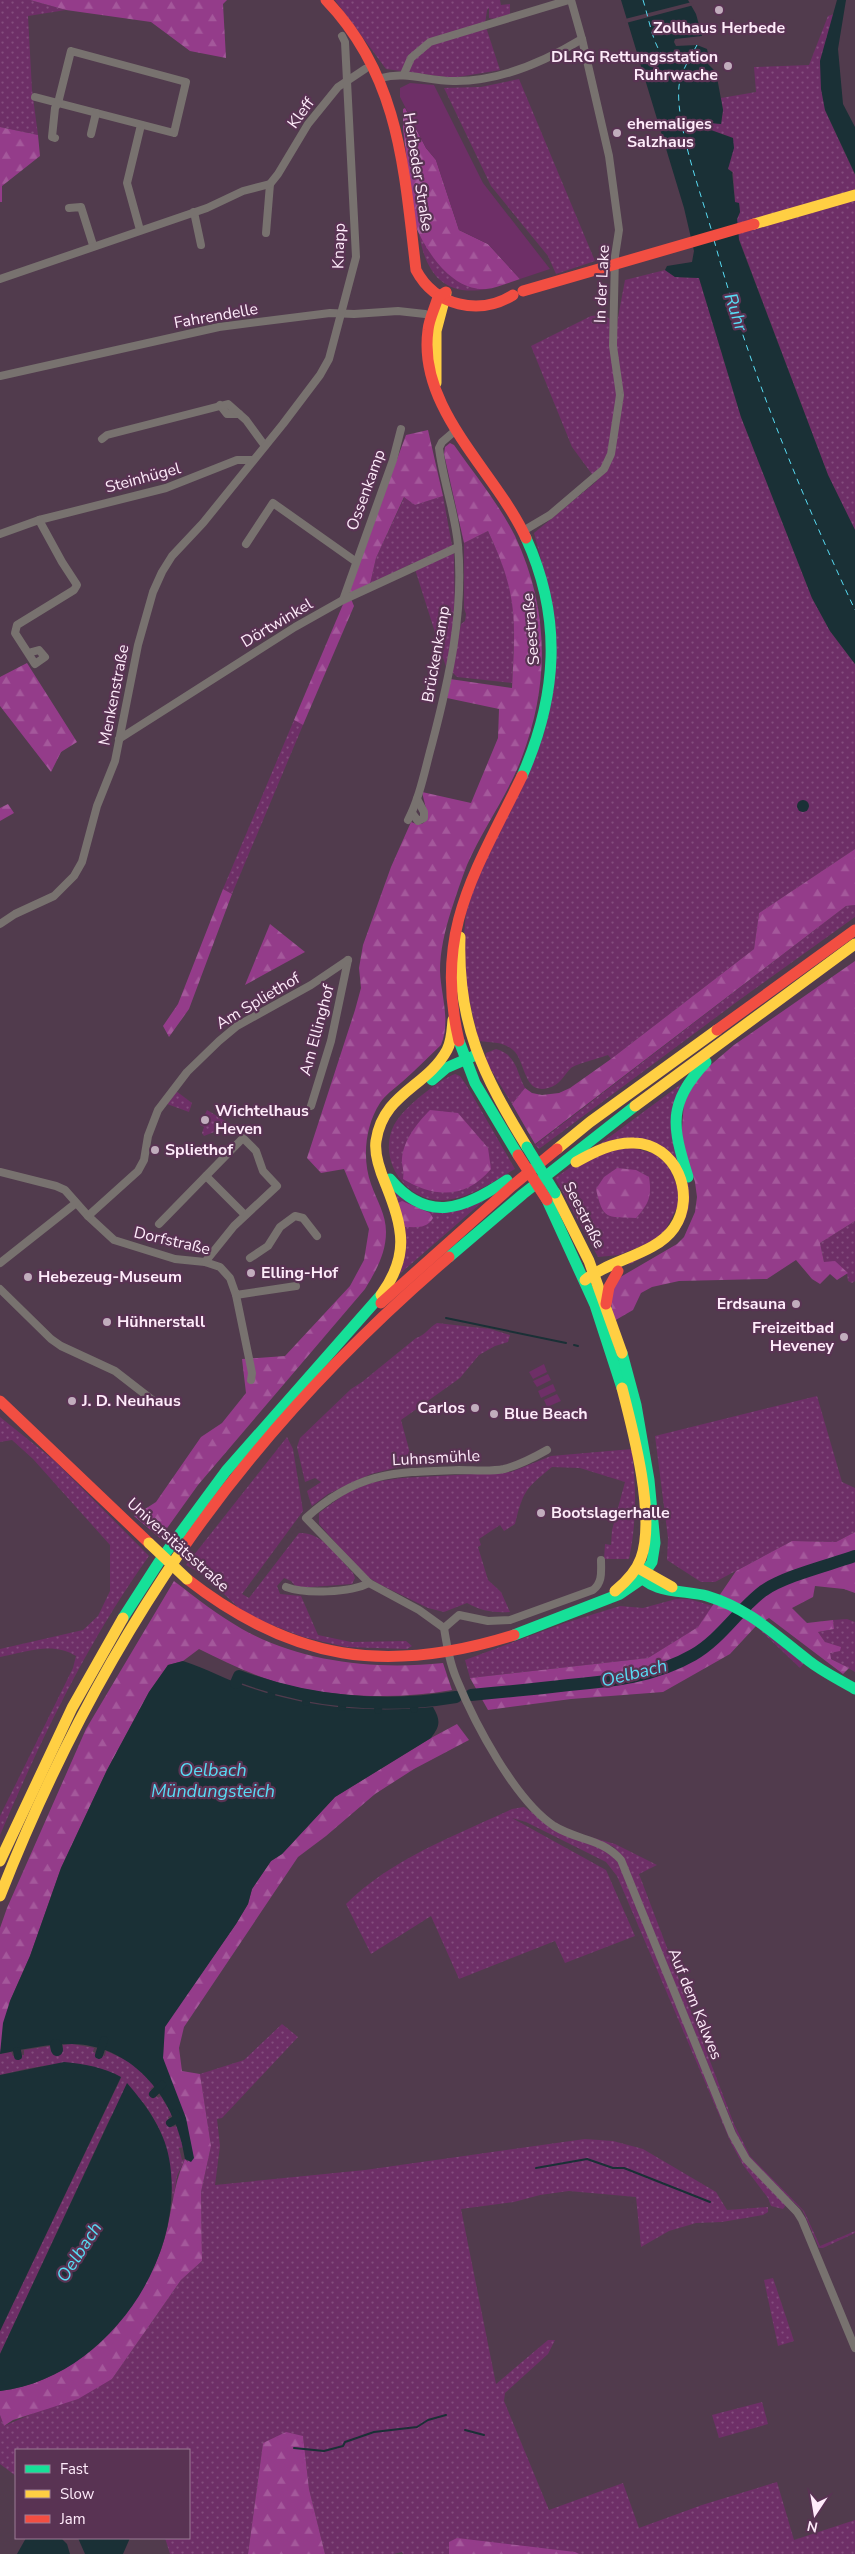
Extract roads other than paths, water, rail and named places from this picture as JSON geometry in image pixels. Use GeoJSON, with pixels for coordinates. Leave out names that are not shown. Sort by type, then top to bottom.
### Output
{"type":"FeatureCollection","features":[{"type":"Feature","properties":{"kind":"main road","name":"Herbeder Straße"},"geometry":{"type":"LineString","coordinates":[[326,0],[356,36],[380,78],[399,137],[416,270],[426,286],[443,297],[467,300],[518,293],[855,196]]}},
{"type":"Feature","properties":{"kind":"main road","name":"Seestraße"},"geometry":{"type":"LineString","coordinates":[[443,297],[434,318],[436,390],[456,430],[523,531],[540,574],[549,616],[552,662],[550,690],[530,761],[471,878],[457,917],[451,949],[450,979],[453,1020],[469,1053],[489,1108],[518,1155],[551,1196]]}},
{"type":"Feature","properties":{"kind":"main road","name":"Seestraße"},"geometry":{"type":"LineString","coordinates":[[471,878],[459,946],[462,1002],[469,1053],[527,1147],[606,1304],[631,1384],[646,1461],[654,1544],[652,1563],[641,1573]]}},
{"type":"Feature","properties":{"kind":"main road"},"geometry":{"type":"LineString","coordinates":[[357,1324],[512,1186],[590,1122],[855,930]]}},
{"type":"Feature","properties":{"kind":"main road"},"geometry":{"type":"LineString","coordinates":[[0,1896],[32,1814],[74,1729],[124,1640],[217,1502],[265,1443],[344,1357],[404,1298],[501,1213],[638,1103],[855,944]]}},
{"type":"Feature","properties":{"kind":"main road"},"geometry":{"type":"LineString","coordinates":[[592,1277],[618,1272],[666,1247],[684,1226],[692,1198],[675,1132],[676,1108],[697,1071],[749,1028],[761,1013]]}},
{"type":"Feature","properties":{"kind":"main road"},"geometry":{"type":"LineString","coordinates":[[0,1862],[61,1728],[107,1644],[146,1582],[226,1472],[357,1324],[391,1278],[403,1246],[402,1229],[398,1210],[378,1171],[375,1154],[376,1138],[389,1108],[437,1063],[448,1047],[453,1020]]}},
{"type":"Feature","properties":{"kind":"main road"},"geometry":{"type":"LineString","coordinates":[[437,1063],[469,1053]]}},
{"type":"Feature","properties":{"kind":"main road"},"geometry":{"type":"LineString","coordinates":[[469,1053],[446,1068],[411,1096],[398,1108],[386,1128],[382,1146],[384,1166],[393,1184],[408,1198],[418,1204],[442,1208],[467,1203],[495,1189],[568,1134],[590,1122]]}},
{"type":"Feature","properties":{"kind":"main road"},"geometry":{"type":"LineString","coordinates":[[501,1213],[576,1162],[602,1149],[633,1143],[653,1147],[662,1153],[675,1166],[684,1188],[680,1218],[664,1238],[652,1247],[592,1277]]}},
{"type":"Feature","properties":{"kind":"main road"},"geometry":{"type":"LineString","coordinates":[[606,1304],[609,1285],[618,1272]]}},
{"type":"Feature","properties":{"kind":"main road","name":"Seestraße"},"geometry":{"type":"LineString","coordinates":[[592,1277],[634,1437],[645,1533],[641,1573]]}},
{"type":"Feature","properties":{"kind":"main road","name":"Universitätsstraße"},"geometry":{"type":"LineString","coordinates":[[0,1401],[44,1440],[187,1579],[234,1614],[302,1644],[333,1652],[377,1657],[410,1657],[448,1652],[502,1638],[628,1590],[641,1573]]}},
{"type":"Feature","properties":{"kind":"main road","name":"Universitätsstraße"},"geometry":{"type":"LineString","coordinates":[[0,1409],[44,1440]]}},
{"type":"Feature","properties":{"kind":"main road"},"geometry":{"type":"LineString","coordinates":[[641,1573],[676,1590],[730,1604],[752,1615],[778,1634],[810,1662],[855,1689]]}},
{"type":"Feature","properties":{"kind":"street","name":"In der Lake"},"geometry":{"type":"LineString","coordinates":[[404,74],[412,58],[430,42],[570,0],[582,39],[609,156],[619,230],[616,256],[613,346],[620,395],[611,454],[604,468],[550,515],[523,531]]}},
{"type":"Feature","properties":{"kind":"street","name":"Knapp"},"geometry":{"type":"LineString","coordinates":[[253,460],[320,374],[333,347],[340,313],[356,258],[342,36]]}},
{"type":"Feature","properties":{"kind":"street"},"geometry":{"type":"LineString","coordinates":[[380,78],[404,74],[452,81],[492,77],[540,63],[582,39]]}},
{"type":"Feature","properties":{"kind":"street"},"geometry":{"type":"LineString","coordinates":[[35,97],[58,103],[96,113],[141,125],[174,133],[186,82],[71,51],[58,103],[55,108],[52,137],[55,138]]}},
{"type":"Feature","properties":{"kind":"street","name":"Kleff"},"geometry":{"type":"LineString","coordinates":[[270,184],[308,124],[338,88],[365,69]]}},
{"type":"Feature","properties":{"kind":"street"},"geometry":{"type":"LineString","coordinates":[[91,134],[96,113]]}},
{"type":"Feature","properties":{"kind":"street"},"geometry":{"type":"LineString","coordinates":[[140,230],[127,183],[141,125]]}},
{"type":"Feature","properties":{"kind":"street"},"geometry":{"type":"LineString","coordinates":[[0,280],[194,212],[243,191],[270,184],[266,233]]}},
{"type":"Feature","properties":{"kind":"street"},"geometry":{"type":"LineString","coordinates":[[69,208],[80,206],[93,246]]}},
{"type":"Feature","properties":{"kind":"street"},"geometry":{"type":"LineString","coordinates":[[194,212],[201,245]]}},
{"type":"Feature","properties":{"kind":"street","name":"Fahrendelle"},"geometry":{"type":"LineString","coordinates":[[0,376],[219,327],[340,313],[398,311],[434,318]]}},
{"type":"Feature","properties":{"kind":"street"},"geometry":{"type":"LineString","coordinates":[[102,439],[107,435],[220,406],[227,414],[240,414],[265,446]]}},
{"type":"Feature","properties":{"kind":"street","name":"Ossenkamp"},"geometry":{"type":"LineString","coordinates":[[343,600],[355,561],[393,460],[401,429]]}},
{"type":"Feature","properties":{"kind":"street","name":"Brückenkamp"},"geometry":{"type":"LineString","coordinates":[[417,799],[424,812],[424,818],[418,821],[410,817],[417,799],[438,719],[458,626],[460,585],[458,547],[439,448],[442,442],[456,430]]}},
{"type":"Feature","properties":{"kind":"street","name":"Steinhügel"},"geometry":{"type":"LineString","coordinates":[[0,534],[40,520],[166,488],[237,460],[253,460]]}},
{"type":"Feature","properties":{"kind":"street","name":"Menkenstraße"},"geometry":{"type":"LineString","coordinates":[[0,924],[15,914],[54,896],[74,876],[83,861],[120,739],[138,644],[153,592],[162,572],[253,460]]}},
{"type":"Feature","properties":{"kind":"street","name":"Ossenkamp"},"geometry":{"type":"LineString","coordinates":[[246,544],[273,504],[355,561]]}},
{"type":"Feature","properties":{"kind":"street"},"geometry":{"type":"LineString","coordinates":[[28,653],[15,633],[17,626],[74,590],[77,585],[62,562],[40,520]]}},
{"type":"Feature","properties":{"kind":"street","name":"Dörtwinkel"},"geometry":{"type":"LineString","coordinates":[[120,739],[295,627],[343,600],[458,547]]}},
{"type":"Feature","properties":{"kind":"street","name":"Am Ellinghof"},"geometry":{"type":"LineString","coordinates":[[311,1106],[333,1033],[348,960]]}},
{"type":"Feature","properties":{"kind":"street","name":"Am Spliethof"},"geometry":{"type":"LineString","coordinates":[[88,1216],[138,1172],[144,1160],[148,1136],[158,1110],[187,1072],[237,1026],[311,985],[348,960]]}},
{"type":"Feature","properties":{"kind":"street"},"geometry":{"type":"LineString","coordinates":[[159,1224],[243,1138],[256,1151],[263,1171],[277,1186],[234,1226],[206,1262]]}},
{"type":"Feature","properties":{"kind":"street","name":"Dorfstraße"},"geometry":{"type":"LineString","coordinates":[[0,1172],[65,1190],[107,1235],[120,1243],[181,1260],[206,1262],[220,1267],[225,1272],[236,1295],[252,1373],[251,1380]]}},
{"type":"Feature","properties":{"kind":"street"},"geometry":{"type":"LineString","coordinates":[[206,1176],[245,1215]]}},
{"type":"Feature","properties":{"kind":"street"},"geometry":{"type":"LineString","coordinates":[[0,1263],[76,1203]]}},
{"type":"Feature","properties":{"kind":"street"},"geometry":{"type":"LineString","coordinates":[[250,1258],[268,1246],[280,1227],[295,1216],[303,1218],[317,1236]]}},
{"type":"Feature","properties":{"kind":"street"},"geometry":{"type":"LineString","coordinates":[[236,1295],[296,1286]]}},
{"type":"Feature","properties":{"kind":"street"},"geometry":{"type":"LineString","coordinates":[[0,1289],[51,1339],[61,1346],[109,1368],[155,1402]]}},
{"type":"Feature","properties":{"kind":"street","name":"Luhnsmühle"},"geometry":{"type":"LineString","coordinates":[[369,1583],[306,1518],[329,1499],[345,1488],[380,1476],[404,1472],[502,1469],[525,1462],[546,1450]]}},
{"type":"Feature","properties":{"kind":"street"},"geometry":{"type":"LineString","coordinates":[[286,1587],[305,1592],[348,1589],[369,1583],[419,1610],[444,1628],[458,1615],[488,1621],[510,1620],[593,1590],[598,1586],[600,1580],[601,1560]]}},
{"type":"Feature","properties":{"kind":"street","name":"Auf dem Kalwes"},"geometry":{"type":"LineString","coordinates":[[444,1628],[448,1652],[456,1679],[489,1744],[526,1801],[539,1815],[567,1832],[611,1849],[621,1860],[732,2134],[746,2159],[802,2220],[855,2348]]}},
{"type":"Feature","properties":{"kind":"water","name":"Ruhr"},"geometry":{"type":"Polygon","coordinates":[[[621,0],[688,0],[696,14],[702,36],[675,39],[674,42],[676,46],[697,45],[707,49],[709,58],[706,62],[716,72],[723,110],[721,124],[711,123],[708,129],[733,138],[734,148],[728,169],[732,172],[735,202],[739,203],[740,212],[737,219],[739,240],[828,475],[855,530],[855,664],[830,631],[812,598],[741,417],[699,278],[675,277],[665,270],[667,266],[692,262],[694,251],[684,208],[621,0]]]}},
{"type":"Feature","properties":{"kind":"water"},"geometry":{"type":"Polygon","coordinates":[[[837,0],[846,0],[838,49],[843,104],[855,127],[855,174],[825,110],[821,89],[820,61],[837,0]]]}},
{"type":"Feature","properties":{"kind":"water"},"geometry":{"type":"Polygon","coordinates":[[[801,800],[805,800],[809,806],[805,812],[801,812],[797,808],[797,804],[801,800]]]}},
{"type":"Feature","properties":{"kind":"water","name":"Oelbach Mündungsteich"},"geometry":{"type":"Polygon","coordinates":[[[183,1661],[242,1685],[273,1695],[318,1704],[364,1709],[433,1707],[438,1720],[436,1730],[431,1738],[335,1797],[282,1854],[271,1861],[252,1889],[248,1904],[236,1924],[165,2027],[163,2058],[186,2118],[194,2158],[191,2162],[185,2159],[173,2117],[162,2098],[149,2080],[115,2054],[95,2047],[63,2044],[0,2054],[3,2023],[10,2001],[30,1956],[61,1868],[107,1770],[149,1692],[168,1665],[183,1661]]]}},
{"type":"Feature","properties":{"kind":"water"},"geometry":{"type":"Polygon","coordinates":[[[64,2062],[93,2066],[121,2077],[0,2331],[0,2075],[64,2062]]]}},
{"type":"Feature","properties":{"kind":"water"},"geometry":{"type":"Polygon","coordinates":[[[127,2083],[147,2108],[158,2127],[169,2158],[171,2197],[165,2236],[151,2273],[131,2308],[104,2339],[73,2364],[38,2382],[0,2391],[0,2354],[127,2083]]]}},
{"type":"Feature","properties":{"kind":"water"},"geometry":{"type":"Polygon","coordinates":[[[25,2539],[62,2539],[67,2544],[70,2554],[17,2554],[25,2539]]]}},
{"type":"Feature","properties":{"kind":"water"},"geometry":{"type":"Polygon","coordinates":[[[78,2539],[130,2539],[123,2554],[85,2554],[78,2539]]]}},
{"type":"Feature","properties":{"kind":"waterway"},"geometry":{"type":"LineString","coordinates":[[446,1318],[566,1343]]}},
{"type":"Feature","properties":{"kind":"waterway"},"geometry":{"type":"LineString","coordinates":[[574,1345],[578,1346]]}},
{"type":"Feature","properties":{"kind":"waterway","name":"Oelbach"},"geometry":{"type":"LineString","coordinates":[[471,1695],[617,1680],[664,1668],[693,1655],[703,1648],[721,1633],[763,1591],[783,1580],[855,1556]]}},
{"type":"Feature","properties":{"kind":"waterway","name":"Oelbach"},"geometry":{"type":"LineString","coordinates":[[236,1683],[239,1676],[292,1692],[346,1701],[429,1701],[456,1697]]}},
{"type":"Feature","properties":{"kind":"waterway"},"geometry":{"type":"LineString","coordinates":[[271,1695],[273,1688]]}},
{"type":"Feature","properties":{"kind":"waterway"},"geometry":{"type":"LineString","coordinates":[[306,1702],[307,1695]]}},
{"type":"Feature","properties":{"kind":"waterway"},"geometry":{"type":"LineString","coordinates":[[342,1707],[344,1700]]}},
{"type":"Feature","properties":{"kind":"waterway"},"geometry":{"type":"LineString","coordinates":[[414,1709],[415,1702]]}},
{"type":"Feature","properties":{"kind":"waterway"},"geometry":{"type":"LineString","coordinates":[[378,1710],[379,1703]]}},
{"type":"Feature","properties":{"kind":"waterway"},"geometry":{"type":"LineString","coordinates":[[99,2055],[104,2040]]}},
{"type":"Feature","properties":{"kind":"waterway","name":"Oelbach"},"geometry":{"type":"LineString","coordinates":[[56,2045],[57,2050]]}},
{"type":"Feature","properties":{"kind":"waterway"},"geometry":{"type":"LineString","coordinates":[[17,2051],[18,2056]]}},
{"type":"Feature","properties":{"kind":"waterway"},"geometry":{"type":"LineString","coordinates":[[153,2094],[162,2085]]}},
{"type":"Feature","properties":{"kind":"waterway","name":"Oelbach"},"geometry":{"type":"LineString","coordinates":[[170,2123],[178,2118],[175,2113]]}},
{"type":"Feature","properties":{"kind":"waterway"},"geometry":{"type":"LineString","coordinates":[[536,2168],[587,2159],[613,2168],[624,2168],[710,2202]]}},
{"type":"Feature","properties":{"kind":"waterway"},"geometry":{"type":"LineString","coordinates":[[294,2448],[324,2451],[343,2446],[345,2442],[374,2432],[417,2427],[428,2420],[446,2415]]}},
{"type":"Feature","properties":{"kind":"waterway"},"geometry":{"type":"LineString","coordinates":[[465,2430],[484,2435]]}},
{"type":"Feature","properties":{"kind":"place","name":"Zollhaus Herbede"},"geometry":{"type":"Point","coordinates":[719,10]}},
{"type":"Feature","properties":{"kind":"place","name":"DLRG Rettungsstation Ruhrwache"},"geometry":{"type":"Point","coordinates":[728,66]}},
{"type":"Feature","properties":{"kind":"place","name":"ehemaliges Salzhaus"},"geometry":{"type":"Point","coordinates":[617,133]}},
{"type":"Feature","properties":{"kind":"place","name":"Wichtelhaus Heven"},"geometry":{"type":"Point","coordinates":[205,1120]}},
{"type":"Feature","properties":{"kind":"place","name":"Spliethof"},"geometry":{"type":"Point","coordinates":[155,1150]}},
{"type":"Feature","properties":{"kind":"place","name":"Elling-Hof"},"geometry":{"type":"Point","coordinates":[251,1273]}},
{"type":"Feature","properties":{"kind":"place","name":"Hebezeug-Museum"},"geometry":{"type":"Point","coordinates":[28,1277]}},
{"type":"Feature","properties":{"kind":"place","name":"Erdsauna"},"geometry":{"type":"Point","coordinates":[796,1304]}},
{"type":"Feature","properties":{"kind":"place","name":"Hühnerstall"},"geometry":{"type":"Point","coordinates":[107,1322]}},
{"type":"Feature","properties":{"kind":"place","name":"Freizeitbad Heveney"},"geometry":{"type":"Point","coordinates":[844,1337]}},
{"type":"Feature","properties":{"kind":"place","name":"J. D. Neuhaus"},"geometry":{"type":"Point","coordinates":[72,1401]}},
{"type":"Feature","properties":{"kind":"place","name":"Carlos"},"geometry":{"type":"Point","coordinates":[475,1408]}},
{"type":"Feature","properties":{"kind":"place","name":"Blue Beach"},"geometry":{"type":"Point","coordinates":[494,1414]}},
{"type":"Feature","properties":{"kind":"place","name":"Bootslagerhalle"},"geometry":{"type":"Point","coordinates":[541,1513]}}]}
